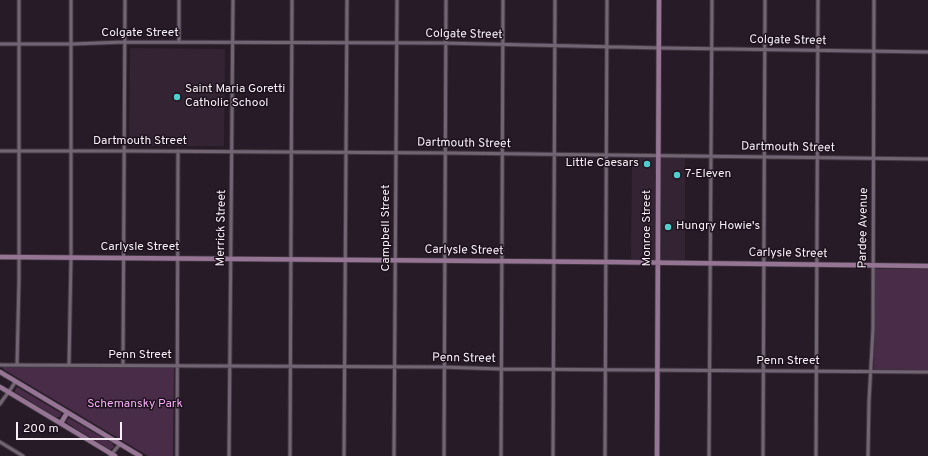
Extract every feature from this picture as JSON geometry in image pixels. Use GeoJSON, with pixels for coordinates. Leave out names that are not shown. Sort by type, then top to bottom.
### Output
{"type":"FeatureCollection","features":[{"type":"Feature","properties":{"kind":"street"},"geometry":{"type":"LineString","coordinates":[[17,365],[19,257],[19,0]]}},
{"type":"Feature","properties":{"kind":"street"},"geometry":{"type":"LineString","coordinates":[[69,365],[71,258],[71,0]]}},
{"type":"Feature","properties":{"kind":"street"},"geometry":{"type":"LineString","coordinates":[[123,365],[125,0]]}},
{"type":"Feature","properties":{"kind":"street"},"geometry":{"type":"LineString","coordinates":[[179,0],[179,42]]}},
{"type":"Feature","properties":{"kind":"street","name":"Merrick Street"},"geometry":{"type":"LineString","coordinates":[[229,456],[233,0]]}},
{"type":"Feature","properties":{"kind":"street"},"geometry":{"type":"LineString","coordinates":[[290,456],[292,0]]}},
{"type":"Feature","properties":{"kind":"street"},"geometry":{"type":"LineString","coordinates":[[344,456],[347,0]]}},
{"type":"Feature","properties":{"kind":"street","name":"Campbell Street"},"geometry":{"type":"LineString","coordinates":[[394,456],[397,0]]}},
{"type":"Feature","properties":{"kind":"street"},"geometry":{"type":"LineString","coordinates":[[444,456],[446,0]]}},
{"type":"Feature","properties":{"kind":"street"},"geometry":{"type":"LineString","coordinates":[[501,456],[503,0]]}},
{"type":"Feature","properties":{"kind":"street"},"geometry":{"type":"LineString","coordinates":[[553,456],[555,0]]}},
{"type":"Feature","properties":{"kind":"street"},"geometry":{"type":"LineString","coordinates":[[605,456],[607,0]]}},
{"type":"Feature","properties":{"kind":"street","name":"Monroe Street"},"geometry":{"type":"LineString","coordinates":[[657,456],[659,0]]}},
{"type":"Feature","properties":{"kind":"street"},"geometry":{"type":"LineString","coordinates":[[709,456],[712,0]]}},
{"type":"Feature","properties":{"kind":"street"},"geometry":{"type":"LineString","coordinates":[[763,456],[765,0]]}},
{"type":"Feature","properties":{"kind":"street"},"geometry":{"type":"LineString","coordinates":[[816,456],[818,0]]}},
{"type":"Feature","properties":{"kind":"street","name":"Pardee Avenue"},"geometry":{"type":"LineString","coordinates":[[868,456],[873,265],[874,0]]}},
{"type":"Feature","properties":{"kind":"street","name":"Colgate Street"},"geometry":{"type":"LineString","coordinates":[[0,44],[125,42],[447,43],[928,52]]}},
{"type":"Feature","properties":{"kind":"street","name":"Dartmouth Street"},"geometry":{"type":"LineString","coordinates":[[0,151],[125,150],[928,159]]}},
{"type":"Feature","properties":{"kind":"street"},"geometry":{"type":"LineString","coordinates":[[176,456],[178,151]]}},
{"type":"Feature","properties":{"kind":"street","name":"Carlysle Street"},"geometry":{"type":"LineString","coordinates":[[0,257],[658,262],[928,266]]}},
{"type":"Feature","properties":{"kind":"street","name":"Penn Street"},"geometry":{"type":"LineString","coordinates":[[0,365],[345,366],[501,369],[928,372]]}},
{"type":"Feature","properties":{"kind":"street"},"geometry":{"type":"LineString","coordinates":[[0,372],[140,456]]}},
{"type":"Feature","properties":{"kind":"street"},"geometry":{"type":"LineString","coordinates":[[0,404],[6,393],[11,389],[15,382]]}},
{"type":"Feature","properties":{"kind":"street"},"geometry":{"type":"LineString","coordinates":[[0,386],[112,456],[120,444]]}},
{"type":"Feature","properties":{"kind":"street"},"geometry":{"type":"LineString","coordinates":[[61,423],[67,413]]}},
{"type":"Feature","properties":{"kind":"street"},"geometry":{"type":"LineString","coordinates":[[0,442],[23,456]]}},
{"type":"Feature","properties":{"kind":"shaded area","name":"Saint Maria Goretti Catholic School"},"geometry":{"type":"Polygon","coordinates":[[[130,48],[225,49],[224,146],[129,146],[130,48]]]}},
{"type":"Feature","properties":{"kind":"shaded area"},"geometry":{"type":"Polygon","coordinates":[[[632,155],[685,156],[685,263],[631,262],[632,155]]]}},
{"type":"Feature","properties":{"kind":"green space"},"geometry":{"type":"Polygon","coordinates":[[[875,269],[928,269],[928,370],[874,369],[875,269]]]}},
{"type":"Feature","properties":{"kind":"green space","name":"Schemansky Park"},"geometry":{"type":"Polygon","coordinates":[[[4,367],[174,368],[173,456],[148,456],[3,369],[4,367]]]}},
{"type":"Feature","properties":{"kind":"green space"},"geometry":{"type":"Polygon","coordinates":[[[17,387],[61,413],[61,416],[56,417],[15,392],[17,387]]]}},
{"type":"Feature","properties":{"kind":"green space"},"geometry":{"type":"Polygon","coordinates":[[[69,418],[112,443],[114,446],[113,448],[109,449],[67,423],[66,421],[69,418]]]}},
{"type":"Feature","properties":{"kind":"place","name":"Saint Maria Goretti Catholic School"},"geometry":{"type":"Point","coordinates":[177,97]}},
{"type":"Feature","properties":{"kind":"place","name":"Little Caesars"},"geometry":{"type":"Point","coordinates":[647,164]}},
{"type":"Feature","properties":{"kind":"place","name":"7-Eleven"},"geometry":{"type":"Point","coordinates":[677,175]}},
{"type":"Feature","properties":{"kind":"place","name":"Hungry Howie's"},"geometry":{"type":"Point","coordinates":[668,227]}}]}
